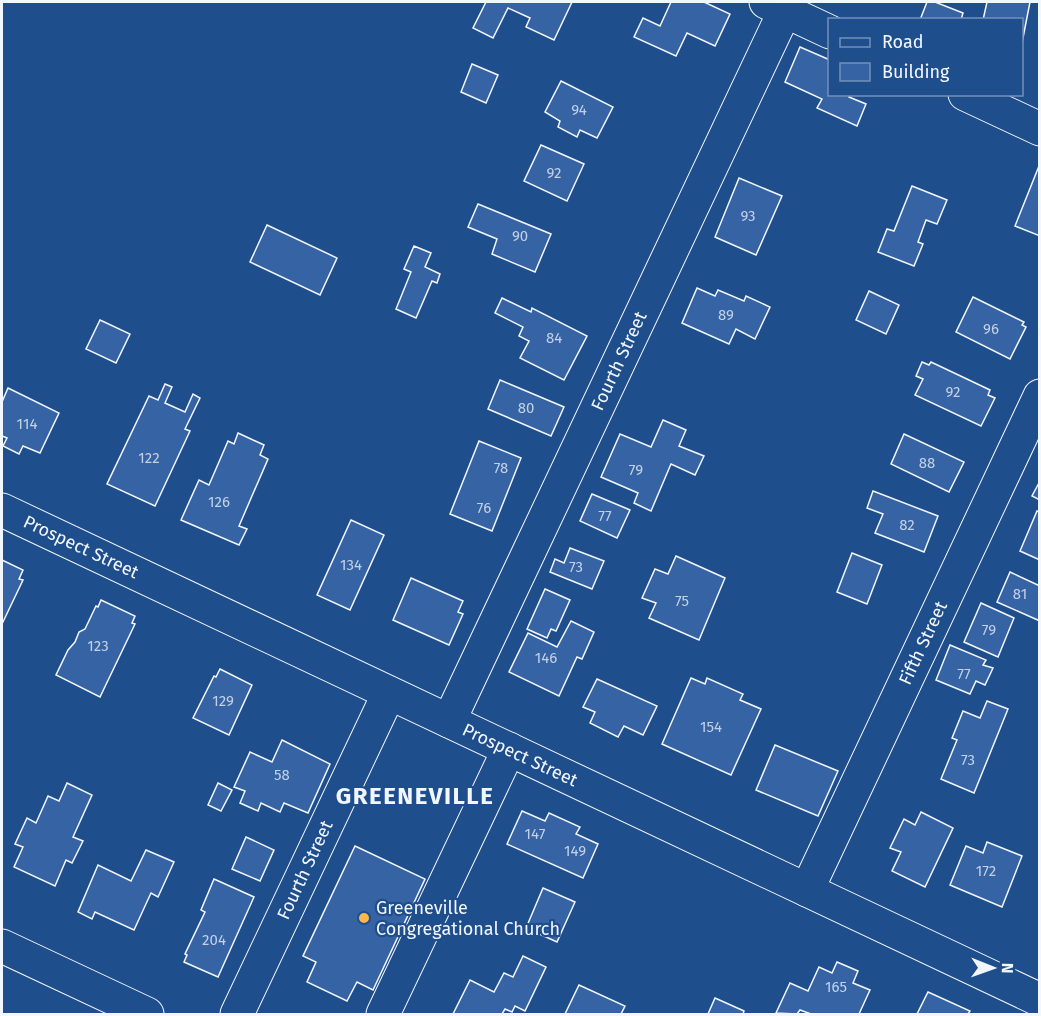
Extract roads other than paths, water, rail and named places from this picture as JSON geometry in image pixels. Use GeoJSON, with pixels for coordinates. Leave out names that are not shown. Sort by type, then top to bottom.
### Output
{"type":"FeatureCollection","features":[{"type":"Feature","properties":{"kind":"street"},"geometry":{"type":"LineString","coordinates":[[780,5],[828,31]]}},
{"type":"Feature","properties":{"kind":"street","name":"Fourth Street"},"geometry":{"type":"LineString","coordinates":[[449,721],[780,5]]}},
{"type":"Feature","properties":{"kind":"street"},"geometry":{"type":"LineString","coordinates":[[969,96],[1040,129]]}},
{"type":"Feature","properties":{"kind":"street","name":"Fifth Street"},"geometry":{"type":"LineString","coordinates":[[807,890],[1040,396]]}},
{"type":"Feature","properties":{"kind":"street","name":"Prospect Street"},"geometry":{"type":"LineString","coordinates":[[2,510],[1040,1000]]}},
{"type":"Feature","properties":{"kind":"street","name":"Fourth Street"},"geometry":{"type":"LineString","coordinates":[[237,1014],[389,693]]}},
{"type":"Feature","properties":{"kind":"street"},"geometry":{"type":"LineString","coordinates":[[382,1014],[508,749]]}},
{"type":"Feature","properties":{"kind":"street"},"geometry":{"type":"LineString","coordinates":[[2,946],[147,1014]]}},
{"type":"Feature","properties":{"kind":"place","name":"Greeneville Congregational Church"},"geometry":{"type":"Point","coordinates":[364,918]}},
{"type":"Feature","properties":{"kind":"district","name":"GREENEVILLE"},"geometry":{"type":"Point","coordinates":[415,796]}}]}
